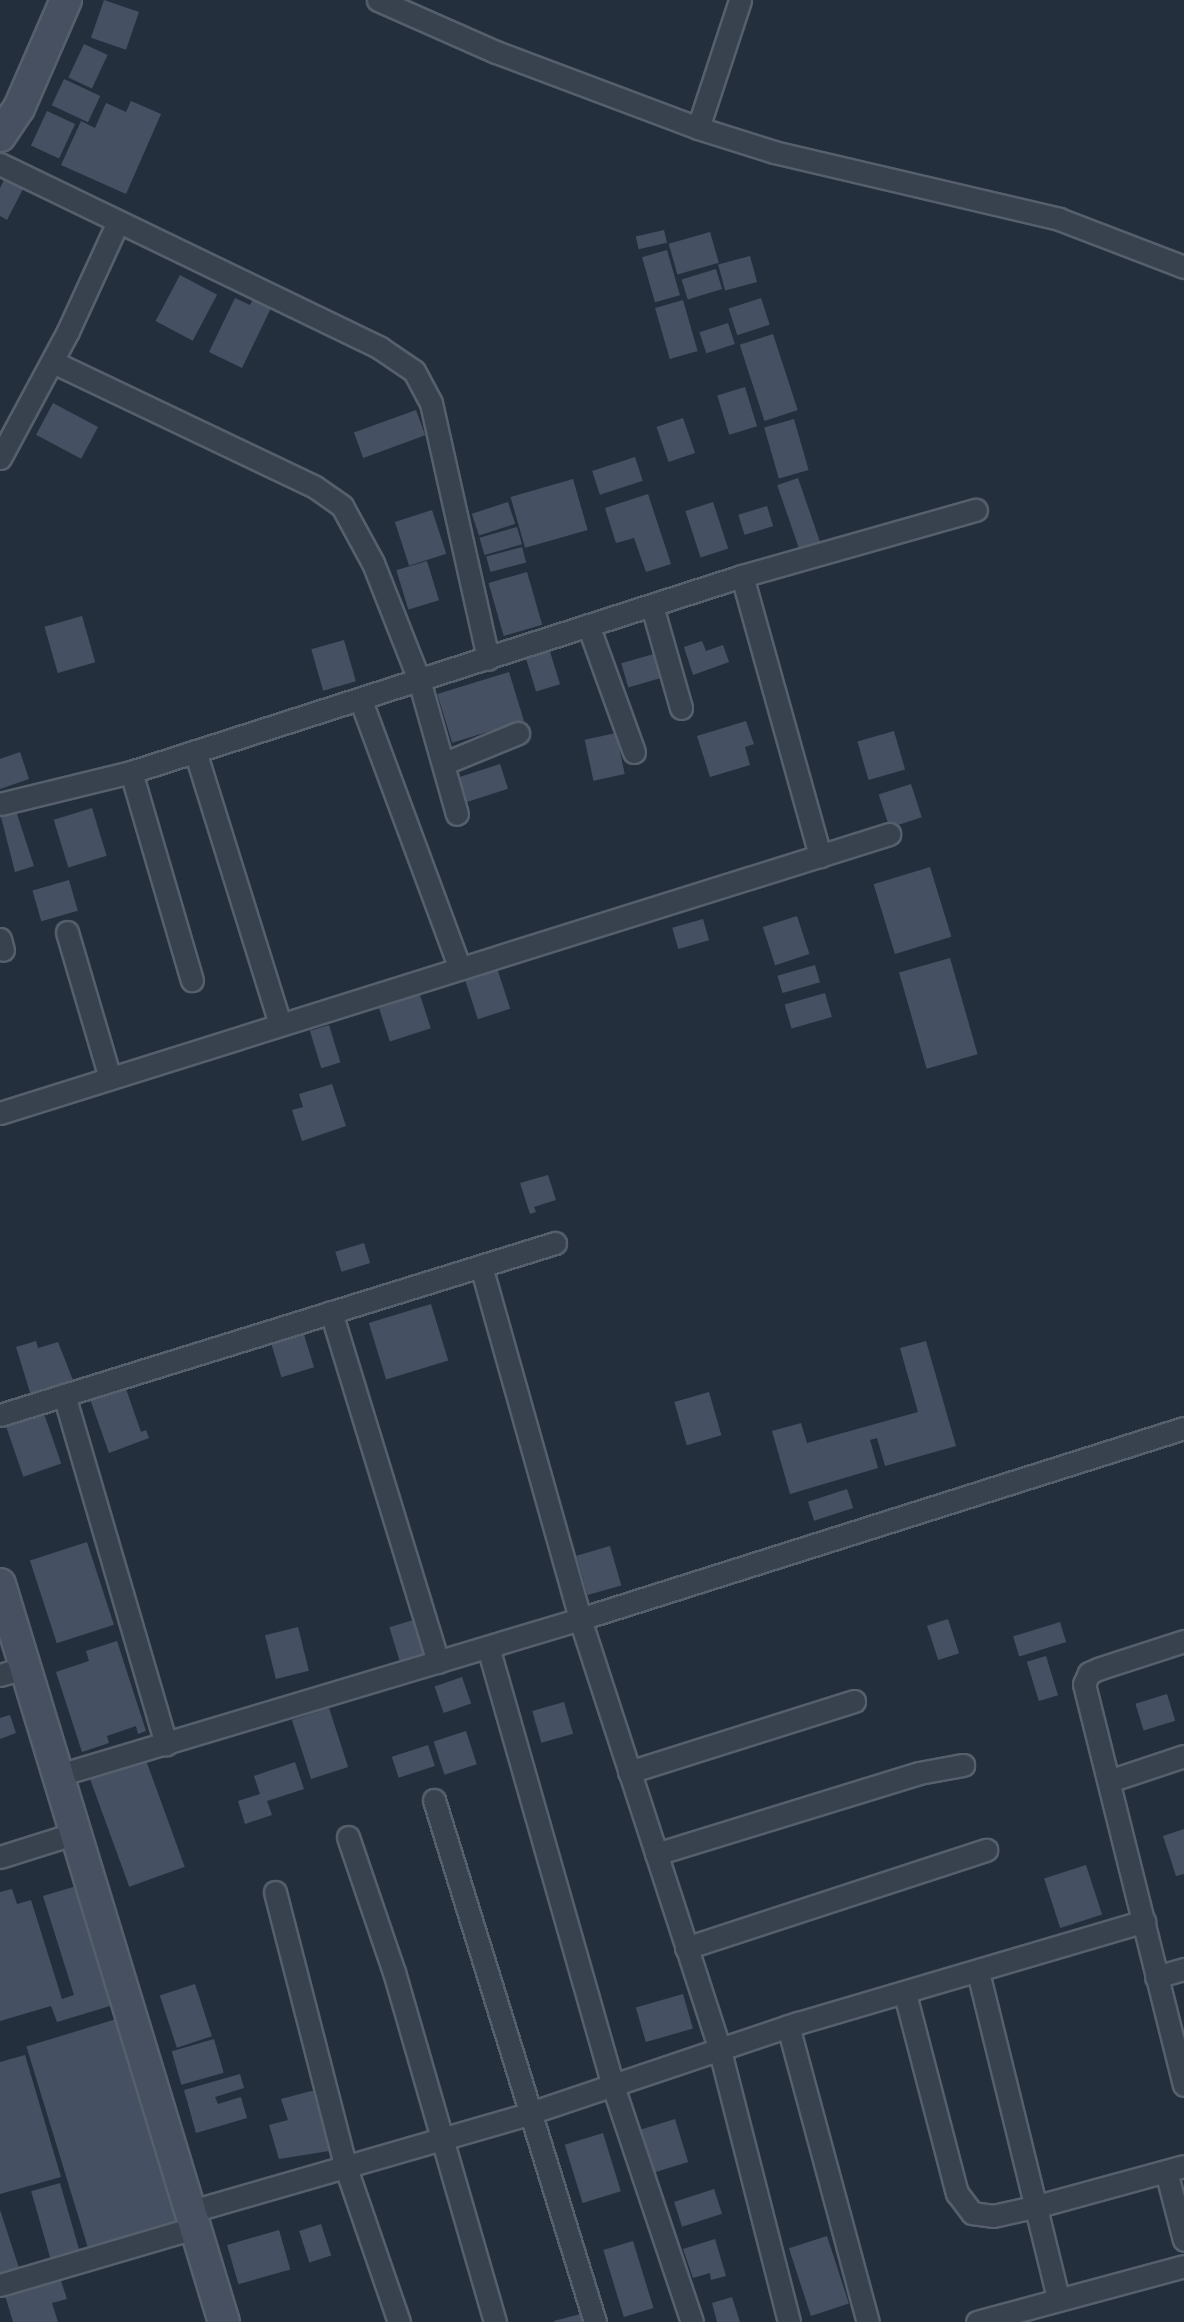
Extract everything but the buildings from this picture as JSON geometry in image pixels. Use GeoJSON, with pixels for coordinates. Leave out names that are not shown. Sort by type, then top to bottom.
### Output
{"type":"FeatureCollection","features":[{"type":"Feature","properties":{"kind":"street"},"geometry":{"type":"LineString","coordinates":[[0,136],[19,108],[66,0]]}},
{"type":"Feature","properties":{"kind":"street"},"geometry":{"type":"LineString","coordinates":[[378,0],[496,52],[698,128],[774,152],[1059,219],[1184,267]]}},
{"type":"Feature","properties":{"kind":"street"},"geometry":{"type":"LineString","coordinates":[[698,128],[740,0]]}},
{"type":"Feature","properties":{"kind":"street"},"geometry":{"type":"LineString","coordinates":[[0,164],[380,348],[421,379],[431,403],[488,659]]}},
{"type":"Feature","properties":{"kind":"street"},"geometry":{"type":"LineString","coordinates":[[0,458],[53,362],[118,222]]}},
{"type":"Feature","properties":{"kind":"street"},"geometry":{"type":"LineString","coordinates":[[53,362],[315,487],[342,506],[373,563],[419,680],[445,763],[457,814]]}},
{"type":"Feature","properties":{"kind":"street"},"geometry":{"type":"LineString","coordinates":[[0,804],[131,772],[361,701],[742,576],[976,510]]}},
{"type":"Feature","properties":{"kind":"street"},"geometry":{"type":"LineString","coordinates":[[742,576],[820,856]]}},
{"type":"Feature","properties":{"kind":"street"},"geometry":{"type":"LineString","coordinates":[[652,606],[681,708]]}},
{"type":"Feature","properties":{"kind":"street"},"geometry":{"type":"LineString","coordinates":[[588,625],[634,752]]}},
{"type":"Feature","properties":{"kind":"street"},"geometry":{"type":"LineString","coordinates":[[361,701],[460,968]]}},
{"type":"Feature","properties":{"kind":"street"},"geometry":{"type":"LineString","coordinates":[[445,763],[517,733]]}},
{"type":"Feature","properties":{"kind":"street"},"geometry":{"type":"LineString","coordinates":[[195,751],[280,1024]]}},
{"type":"Feature","properties":{"kind":"street"},"geometry":{"type":"LineString","coordinates":[[131,772],[192,980]]}},
{"type":"Feature","properties":{"kind":"street"},"geometry":{"type":"LineString","coordinates":[[0,1113],[889,834]]}},
{"type":"Feature","properties":{"kind":"street"},"geometry":{"type":"LineString","coordinates":[[67,932],[110,1079]]}},
{"type":"Feature","properties":{"kind":"street"},"geometry":{"type":"LineString","coordinates":[[0,1415],[555,1243]]}},
{"type":"Feature","properties":{"kind":"street"},"geometry":{"type":"LineString","coordinates":[[481,1266],[580,1619],[720,2051],[789,2322]]}},
{"type":"Feature","properties":{"kind":"street"},"geometry":{"type":"LineString","coordinates":[[331,1312],[438,1662]]}},
{"type":"Feature","properties":{"kind":"street"},"geometry":{"type":"LineString","coordinates":[[64,1395],[166,1744]]}},
{"type":"Feature","properties":{"kind":"street"},"geometry":{"type":"LineString","coordinates":[[59,1775],[580,1619],[1184,1429]]}},
{"type":"Feature","properties":{"kind":"street"},"geometry":{"type":"LineString","coordinates":[[0,1584],[13,1671],[59,1775],[224,2322]]}},
{"type":"Feature","properties":{"kind":"street"},"geometry":{"type":"LineString","coordinates":[[1184,1641],[1088,1674],[1084,1695],[1109,1781],[1184,2085]]}},
{"type":"Feature","properties":{"kind":"street"},"geometry":{"type":"LineString","coordinates":[[488,1647],[613,2086],[692,2322]]}},
{"type":"Feature","properties":{"kind":"street"},"geometry":{"type":"LineString","coordinates":[[629,1772],[854,1701]]}},
{"type":"Feature","properties":{"kind":"street"},"geometry":{"type":"LineString","coordinates":[[1109,1781],[1184,1756]]}},
{"type":"Feature","properties":{"kind":"street"},"geometry":{"type":"LineString","coordinates":[[656,1854],[919,1773],[963,1765]]}},
{"type":"Feature","properties":{"kind":"street"},"geometry":{"type":"LineString","coordinates":[[434,1800],[527,2114],[595,2322]]}},
{"type":"Feature","properties":{"kind":"street"},"geometry":{"type":"LineString","coordinates":[[0,1857],[76,1833]]}},
{"type":"Feature","properties":{"kind":"street"},"geometry":{"type":"LineString","coordinates":[[348,1837],[394,1972],[440,2140],[495,2322]]}},
{"type":"Feature","properties":{"kind":"street"},"geometry":{"type":"LineString","coordinates":[[686,1948],[986,1850]]}},
{"type":"Feature","properties":{"kind":"street"},"geometry":{"type":"LineString","coordinates":[[275,1892],[346,2168],[399,2322]]}},
{"type":"Feature","properties":{"kind":"street"},"geometry":{"type":"LineString","coordinates":[[0,2285],[346,2168],[527,2114],[788,2026],[905,1994],[1144,1921]]}},
{"type":"Feature","properties":{"kind":"street"},"geometry":{"type":"LineString","coordinates":[[1156,1977],[1184,1969]]}},
{"type":"Feature","properties":{"kind":"street"},"geometry":{"type":"LineString","coordinates":[[978,1972],[1038,2206],[1058,2298]]}},
{"type":"Feature","properties":{"kind":"street"},"geometry":{"type":"LineString","coordinates":[[905,1994],[957,2193],[965,2207],[980,2217],[1038,2206],[1175,2168],[1184,2239]]}},
{"type":"Feature","properties":{"kind":"street"},"geometry":{"type":"LineString","coordinates":[[788,2026],[868,2322]]}},
{"type":"Feature","properties":{"kind":"street"},"geometry":{"type":"LineString","coordinates":[[977,2322],[1184,2266]]}}]}
